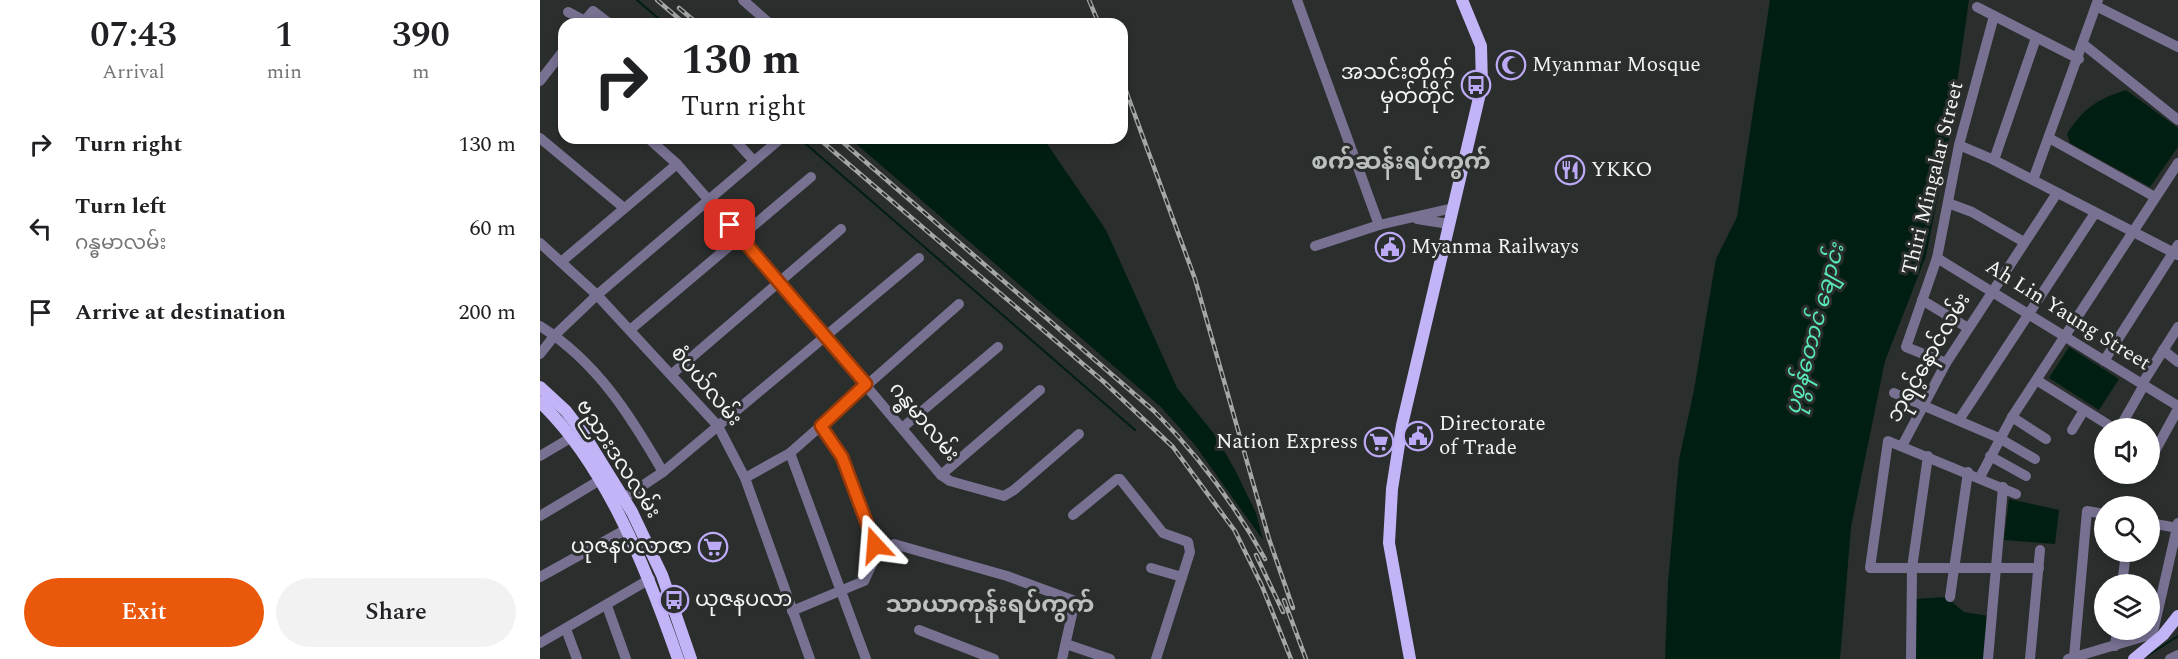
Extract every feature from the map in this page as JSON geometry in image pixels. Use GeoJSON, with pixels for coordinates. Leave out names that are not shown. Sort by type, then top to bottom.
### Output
{"type":"FeatureCollection","features":[{"type":"Feature","properties":{"kind":"main road"},"geometry":{"type":"LineString","coordinates":[[1410,659],[1389,543],[1390,506],[1402,425],[1482,85],[1481,46],[1462,0]]}},
{"type":"Feature","properties":{"kind":"main road","name":"ဗညားဒလလမ်း"},"geometry":{"type":"LineString","coordinates":[[541,393],[600,480],[644,534],[662,575],[691,659]]}},
{"type":"Feature","properties":{"kind":"main road","name":"ဗညားဒလလမ်း"},"geometry":{"type":"LineString","coordinates":[[541,393],[566,411],[585,436],[618,502],[625,530],[650,579],[678,659]]}},
{"type":"Feature","properties":{"kind":"main road"},"geometry":{"type":"LineString","coordinates":[[2160,629],[2178,616]]}},
{"type":"Feature","properties":{"kind":"main road"},"geometry":{"type":"LineString","coordinates":[[2134,659],[2149,640]]}},
{"type":"Feature","properties":{"kind":"street"},"geometry":{"type":"LineString","coordinates":[[1297,0],[1379,225]]}},
{"type":"Feature","properties":{"kind":"street"},"geometry":{"type":"LineString","coordinates":[[748,2],[765,18]]}},
{"type":"Feature","properties":{"kind":"street"},"geometry":{"type":"LineString","coordinates":[[2033,180],[2079,59],[2097,3],[2178,47]]}},
{"type":"Feature","properties":{"kind":"street"},"geometry":{"type":"LineString","coordinates":[[1977,7],[2079,59]]}},
{"type":"Feature","properties":{"kind":"street"},"geometry":{"type":"LineString","coordinates":[[588,18],[594,11],[603,18]]}},
{"type":"Feature","properties":{"kind":"street"},"geometry":{"type":"LineString","coordinates":[[568,12],[578,18]]}},
{"type":"Feature","properties":{"kind":"street","name":"Thiri Mingalar Street"},"geometry":{"type":"LineString","coordinates":[[1946,363],[1906,348],[1937,258],[1959,145],[1994,16]]}},
{"type":"Feature","properties":{"kind":"street"},"geometry":{"type":"LineString","coordinates":[[1994,160],[2036,38]]}},
{"type":"Feature","properties":{"kind":"street"},"geometry":{"type":"LineString","coordinates":[[2083,45],[2178,120]]}},
{"type":"Feature","properties":{"kind":"street"},"geometry":{"type":"LineString","coordinates":[[540,81],[558,68]]}},
{"type":"Feature","properties":{"kind":"street"},"geometry":{"type":"LineString","coordinates":[[540,138],[624,208]]}},
{"type":"Feature","properties":{"kind":"street"},"geometry":{"type":"LineString","coordinates":[[2049,138],[2155,197]]}},
{"type":"Feature","properties":{"kind":"street","name":"ဂန္ဓမာလမ်း"},"geometry":{"type":"LineString","coordinates":[[655,144],[677,164],[709,200],[941,475],[950,481],[1004,496],[1079,434]]}},
{"type":"Feature","properties":{"kind":"street"},"geometry":{"type":"LineString","coordinates":[[738,144],[754,161]]}},
{"type":"Feature","properties":{"kind":"street"},"geometry":{"type":"LineString","coordinates":[[540,354],[555,335],[597,295],[774,144]]}},
{"type":"Feature","properties":{"kind":"street"},"geometry":{"type":"LineString","coordinates":[[1959,145],[1994,160],[2132,232],[2176,251],[2104,361]]}},
{"type":"Feature","properties":{"kind":"street"},"geometry":{"type":"LineString","coordinates":[[1980,477],[2012,417],[2038,381],[2178,163]]}},
{"type":"Feature","properties":{"kind":"street"},"geometry":{"type":"LineString","coordinates":[[561,262],[677,164]]}},
{"type":"Feature","properties":{"kind":"street"},"geometry":{"type":"LineString","coordinates":[[630,330],[811,177]]}},
{"type":"Feature","properties":{"kind":"street","name":"ဘုရင့်နောင်လမ်း"},"geometry":{"type":"LineString","coordinates":[[1902,446],[1922,404],[1946,363],[2057,193]]}},
{"type":"Feature","properties":{"kind":"street"},"geometry":{"type":"LineString","coordinates":[[1948,203],[1972,212],[2024,242]]}},
{"type":"Feature","properties":{"kind":"street"},"geometry":{"type":"LineString","coordinates":[[1315,246],[1379,225],[1452,208]]}},
{"type":"Feature","properties":{"kind":"street"},"geometry":{"type":"LineString","coordinates":[[1959,420],[2095,213]]}},
{"type":"Feature","properties":{"kind":"street"},"geometry":{"type":"LineString","coordinates":[[1411,218],[1449,224]]}},
{"type":"Feature","properties":{"kind":"street"},"geometry":{"type":"LineString","coordinates":[[672,374],[841,229]]}},
{"type":"Feature","properties":{"kind":"street","name":"စံပယ်လမ်း"},"geometry":{"type":"LineString","coordinates":[[540,243],[597,295],[718,426],[745,478],[810,659]]}},
{"type":"Feature","properties":{"kind":"street"},"geometry":{"type":"LineString","coordinates":[[618,502],[663,472],[919,258]]}},
{"type":"Feature","properties":{"kind":"street","name":"Ah Lin Yaung Street"},"geometry":{"type":"LineString","coordinates":[[1937,258],[2178,407]]}},
{"type":"Feature","properties":{"kind":"street"},"geometry":{"type":"LineString","coordinates":[[1922,300],[1968,328]]}},
{"type":"Feature","properties":{"kind":"street"},"geometry":{"type":"LineString","coordinates":[[745,478],[790,453],[959,304]]}},
{"type":"Feature","properties":{"kind":"street"},"geometry":{"type":"LineString","coordinates":[[540,326],[555,335],[592,367],[611,389],[663,472]]}},
{"type":"Feature","properties":{"kind":"street"},"geometry":{"type":"LineString","coordinates":[[2124,418],[2178,327]]}},
{"type":"Feature","properties":{"kind":"street"},"geometry":{"type":"LineString","coordinates":[[902,428],[998,347]]}},
{"type":"Feature","properties":{"kind":"street"},"geometry":{"type":"LineString","coordinates":[[2163,350],[2178,362]]}},
{"type":"Feature","properties":{"kind":"street"},"geometry":{"type":"LineString","coordinates":[[2038,381],[2098,418]]}},
{"type":"Feature","properties":{"kind":"street"},"geometry":{"type":"LineString","coordinates":[[941,475],[1040,390]]}},
{"type":"Feature","properties":{"kind":"street"},"geometry":{"type":"LineString","coordinates":[[1894,393],[1999,438],[2035,459]]}},
{"type":"Feature","properties":{"kind":"street"},"geometry":{"type":"LineString","coordinates":[[2160,441],[2178,407]]}},
{"type":"Feature","properties":{"kind":"street"},"geometry":{"type":"LineString","coordinates":[[2072,430],[2084,410]]}},
{"type":"Feature","properties":{"kind":"street"},"geometry":{"type":"LineString","coordinates":[[2012,417],[2046,439]]}},
{"type":"Feature","properties":{"kind":"street"},"geometry":{"type":"LineString","coordinates":[[792,611],[864,582],[872,564],[875,545],[838,448],[821,426]]}},
{"type":"Feature","properties":{"kind":"street"},"geometry":{"type":"LineString","coordinates":[[540,456],[572,437]]}},
{"type":"Feature","properties":{"kind":"street"},"geometry":{"type":"LineString","coordinates":[[2016,494],[1968,472],[1888,441],[1870,568],[2039,568]]}},
{"type":"Feature","properties":{"kind":"street"},"geometry":{"type":"LineString","coordinates":[[790,453],[866,659]]}},
{"type":"Feature","properties":{"kind":"street"},"geometry":{"type":"LineString","coordinates":[[1911,659],[1912,568],[1928,456]]}},
{"type":"Feature","properties":{"kind":"street"},"geometry":{"type":"LineString","coordinates":[[1990,456],[2026,476]]}},
{"type":"Feature","properties":{"kind":"street"},"geometry":{"type":"LineString","coordinates":[[1950,597],[1968,472]]}},
{"type":"Feature","properties":{"kind":"street"},"geometry":{"type":"LineString","coordinates":[[1073,515],[1117,479],[1120,479],[1163,532],[1188,542],[1190,552],[1156,659]]}},
{"type":"Feature","properties":{"kind":"street"},"geometry":{"type":"LineString","coordinates":[[540,516],[600,480]]}},
{"type":"Feature","properties":{"kind":"street"},"geometry":{"type":"LineString","coordinates":[[1988,659],[2003,488]]}},
{"type":"Feature","properties":{"kind":"street"},"geometry":{"type":"LineString","coordinates":[[2094,512],[2087,511],[2071,658],[2133,640]]}},
{"type":"Feature","properties":{"kind":"street"},"geometry":{"type":"LineString","coordinates":[[2160,524],[2177,526],[2160,609]]}},
{"type":"Feature","properties":{"kind":"street"},"geometry":{"type":"LineString","coordinates":[[540,577],[625,530]]}},
{"type":"Feature","properties":{"kind":"street"},"geometry":{"type":"LineString","coordinates":[[894,544],[1007,576],[1075,601],[1062,659]]}},
{"type":"Feature","properties":{"kind":"street"},"geometry":{"type":"LineString","coordinates":[[2030,659],[2040,550]]}},
{"type":"Feature","properties":{"kind":"street"},"geometry":{"type":"LineString","coordinates":[[1151,568],[1182,577]]}},
{"type":"Feature","properties":{"kind":"street"},"geometry":{"type":"LineString","coordinates":[[540,644],[650,579]]}},
{"type":"Feature","properties":{"kind":"street"},"geometry":{"type":"LineString","coordinates":[[607,606],[626,659]]}},
{"type":"Feature","properties":{"kind":"street"},"geometry":{"type":"LineString","coordinates":[[566,628],[576,659]]}},
{"type":"Feature","properties":{"kind":"street"},"geometry":{"type":"LineString","coordinates":[[919,630],[994,659]]}},
{"type":"Feature","properties":{"kind":"street"},"geometry":{"type":"LineString","coordinates":[[2115,646],[2116,640]]}},
{"type":"Feature","properties":{"kind":"street"},"geometry":{"type":"LineString","coordinates":[[1066,644],[1110,659]]}},
{"type":"Feature","properties":{"kind":"street"},"geometry":{"type":"LineString","coordinates":[[2170,659],[2178,657]]}},
{"type":"Feature","properties":{"kind":"water","name":"ပုစွန်တောင် ချောင်း"},"geometry":{"type":"Polygon","coordinates":[[[1770,0],[1969,0],[1948,145],[1926,256],[1885,361],[1851,527],[1840,659],[1665,659],[1668,583],[1679,460],[1694,390],[1716,259],[1737,217],[1770,0]]]}},
{"type":"Feature","properties":{"kind":"water"},"geometry":{"type":"Polygon","coordinates":[[[2126,90],[2178,128],[2178,147],[2150,187],[2070,143],[2067,134],[2085,111],[2107,97],[2126,90]]]}},
{"type":"Feature","properties":{"kind":"water"},"geometry":{"type":"Polygon","coordinates":[[[856,144],[1047,144],[1106,230],[1177,388],[1215,435],[1235,470],[1256,513],[1263,540],[1195,445],[1161,407],[856,144]]]}},
{"type":"Feature","properties":{"kind":"water"},"geometry":{"type":"Polygon","coordinates":[[[2069,347],[2119,379],[2099,410],[2049,378],[2069,347]]]}},
{"type":"Feature","properties":{"kind":"water"},"geometry":{"type":"Polygon","coordinates":[[[2009,499],[2059,510],[2055,544],[2004,540],[2009,499]]]}},
{"type":"Feature","properties":{"kind":"water"},"geometry":{"type":"Polygon","coordinates":[[[1946,597],[1964,612],[1989,616],[1986,659],[1911,659],[1914,599],[1946,597]]]}},
{"type":"Feature","properties":{"kind":"waterway"},"geometry":{"type":"LineString","coordinates":[[637,0],[658,18]]}},
{"type":"Feature","properties":{"kind":"waterway"},"geometry":{"type":"LineString","coordinates":[[806,144],[1135,430]]}},
{"type":"Feature","properties":{"kind":"waterway"},"geometry":{"type":"LineString","coordinates":[[2147,656],[2178,636]]}},
{"type":"Feature","properties":{"kind":"railway"},"geometry":{"type":"LineString","coordinates":[[657,0],[678,18]]}},
{"type":"Feature","properties":{"kind":"railway"},"geometry":{"type":"LineString","coordinates":[[1089,0],[1096,18]]}},
{"type":"Feature","properties":{"kind":"railway"},"geometry":{"type":"LineString","coordinates":[[679,8],[691,18]]}},
{"type":"Feature","properties":{"kind":"railway"},"geometry":{"type":"LineString","coordinates":[[1128,96],[1195,279],[1269,539],[1293,608]]}},
{"type":"Feature","properties":{"kind":"railway"},"geometry":{"type":"LineString","coordinates":[[825,144],[1104,382],[1173,447],[1235,531],[1262,586],[1291,659]]}},
{"type":"Feature","properties":{"kind":"railway"},"geometry":{"type":"LineString","coordinates":[[845,144],[1154,411],[1215,481],[1265,559]]}},
{"type":"Feature","properties":{"kind":"railway"},"geometry":{"type":"LineString","coordinates":[[1256,555],[1283,612]]}},
{"type":"Feature","properties":{"kind":"railway"},"geometry":{"type":"LineString","coordinates":[[1284,600],[1306,659]]}},
{"type":"Feature","properties":{"kind":"place","name":"Myanmar Mosque"},"geometry":{"type":"Point","coordinates":[1511,65]}},
{"type":"Feature","properties":{"kind":"place","name":"အသင်းတိုက် မှတ်တိုင်"},"geometry":{"type":"Point","coordinates":[1476,85]}},
{"type":"Feature","properties":{"kind":"place","name":"YKKO"},"geometry":{"type":"Point","coordinates":[1570,170]}},
{"type":"Feature","properties":{"kind":"place","name":"Myanma Railways"},"geometry":{"type":"Point","coordinates":[1390,247]}},
{"type":"Feature","properties":{"kind":"place","name":"Directorate of Trade"},"geometry":{"type":"Point","coordinates":[1418,436]}},
{"type":"Feature","properties":{"kind":"place","name":"Nation Express"},"geometry":{"type":"Point","coordinates":[1379,442]}},
{"type":"Feature","properties":{"kind":"place","name":"ယုဇနပလာဇာ"},"geometry":{"type":"Point","coordinates":[713,547]}},
{"type":"Feature","properties":{"kind":"place","name":"ယုဇနပလာ"},"geometry":{"type":"Point","coordinates":[674,600]}},
{"type":"Feature","properties":{"kind":"district","name":"စက်ဆန်းရပ်ကွက်"},"geometry":{"type":"Point","coordinates":[1401,162]}},
{"type":"Feature","properties":{"kind":"district","name":"သာယာကုန်းရပ်ကွက်"},"geometry":{"type":"Point","coordinates":[990,605]}},
{"type":"Feature","properties":{"kind":"route"},"geometry":{"type":"LineString","coordinates":[[730,225],[866,384],[821,426],[838,448],[875,545]]}}]}
